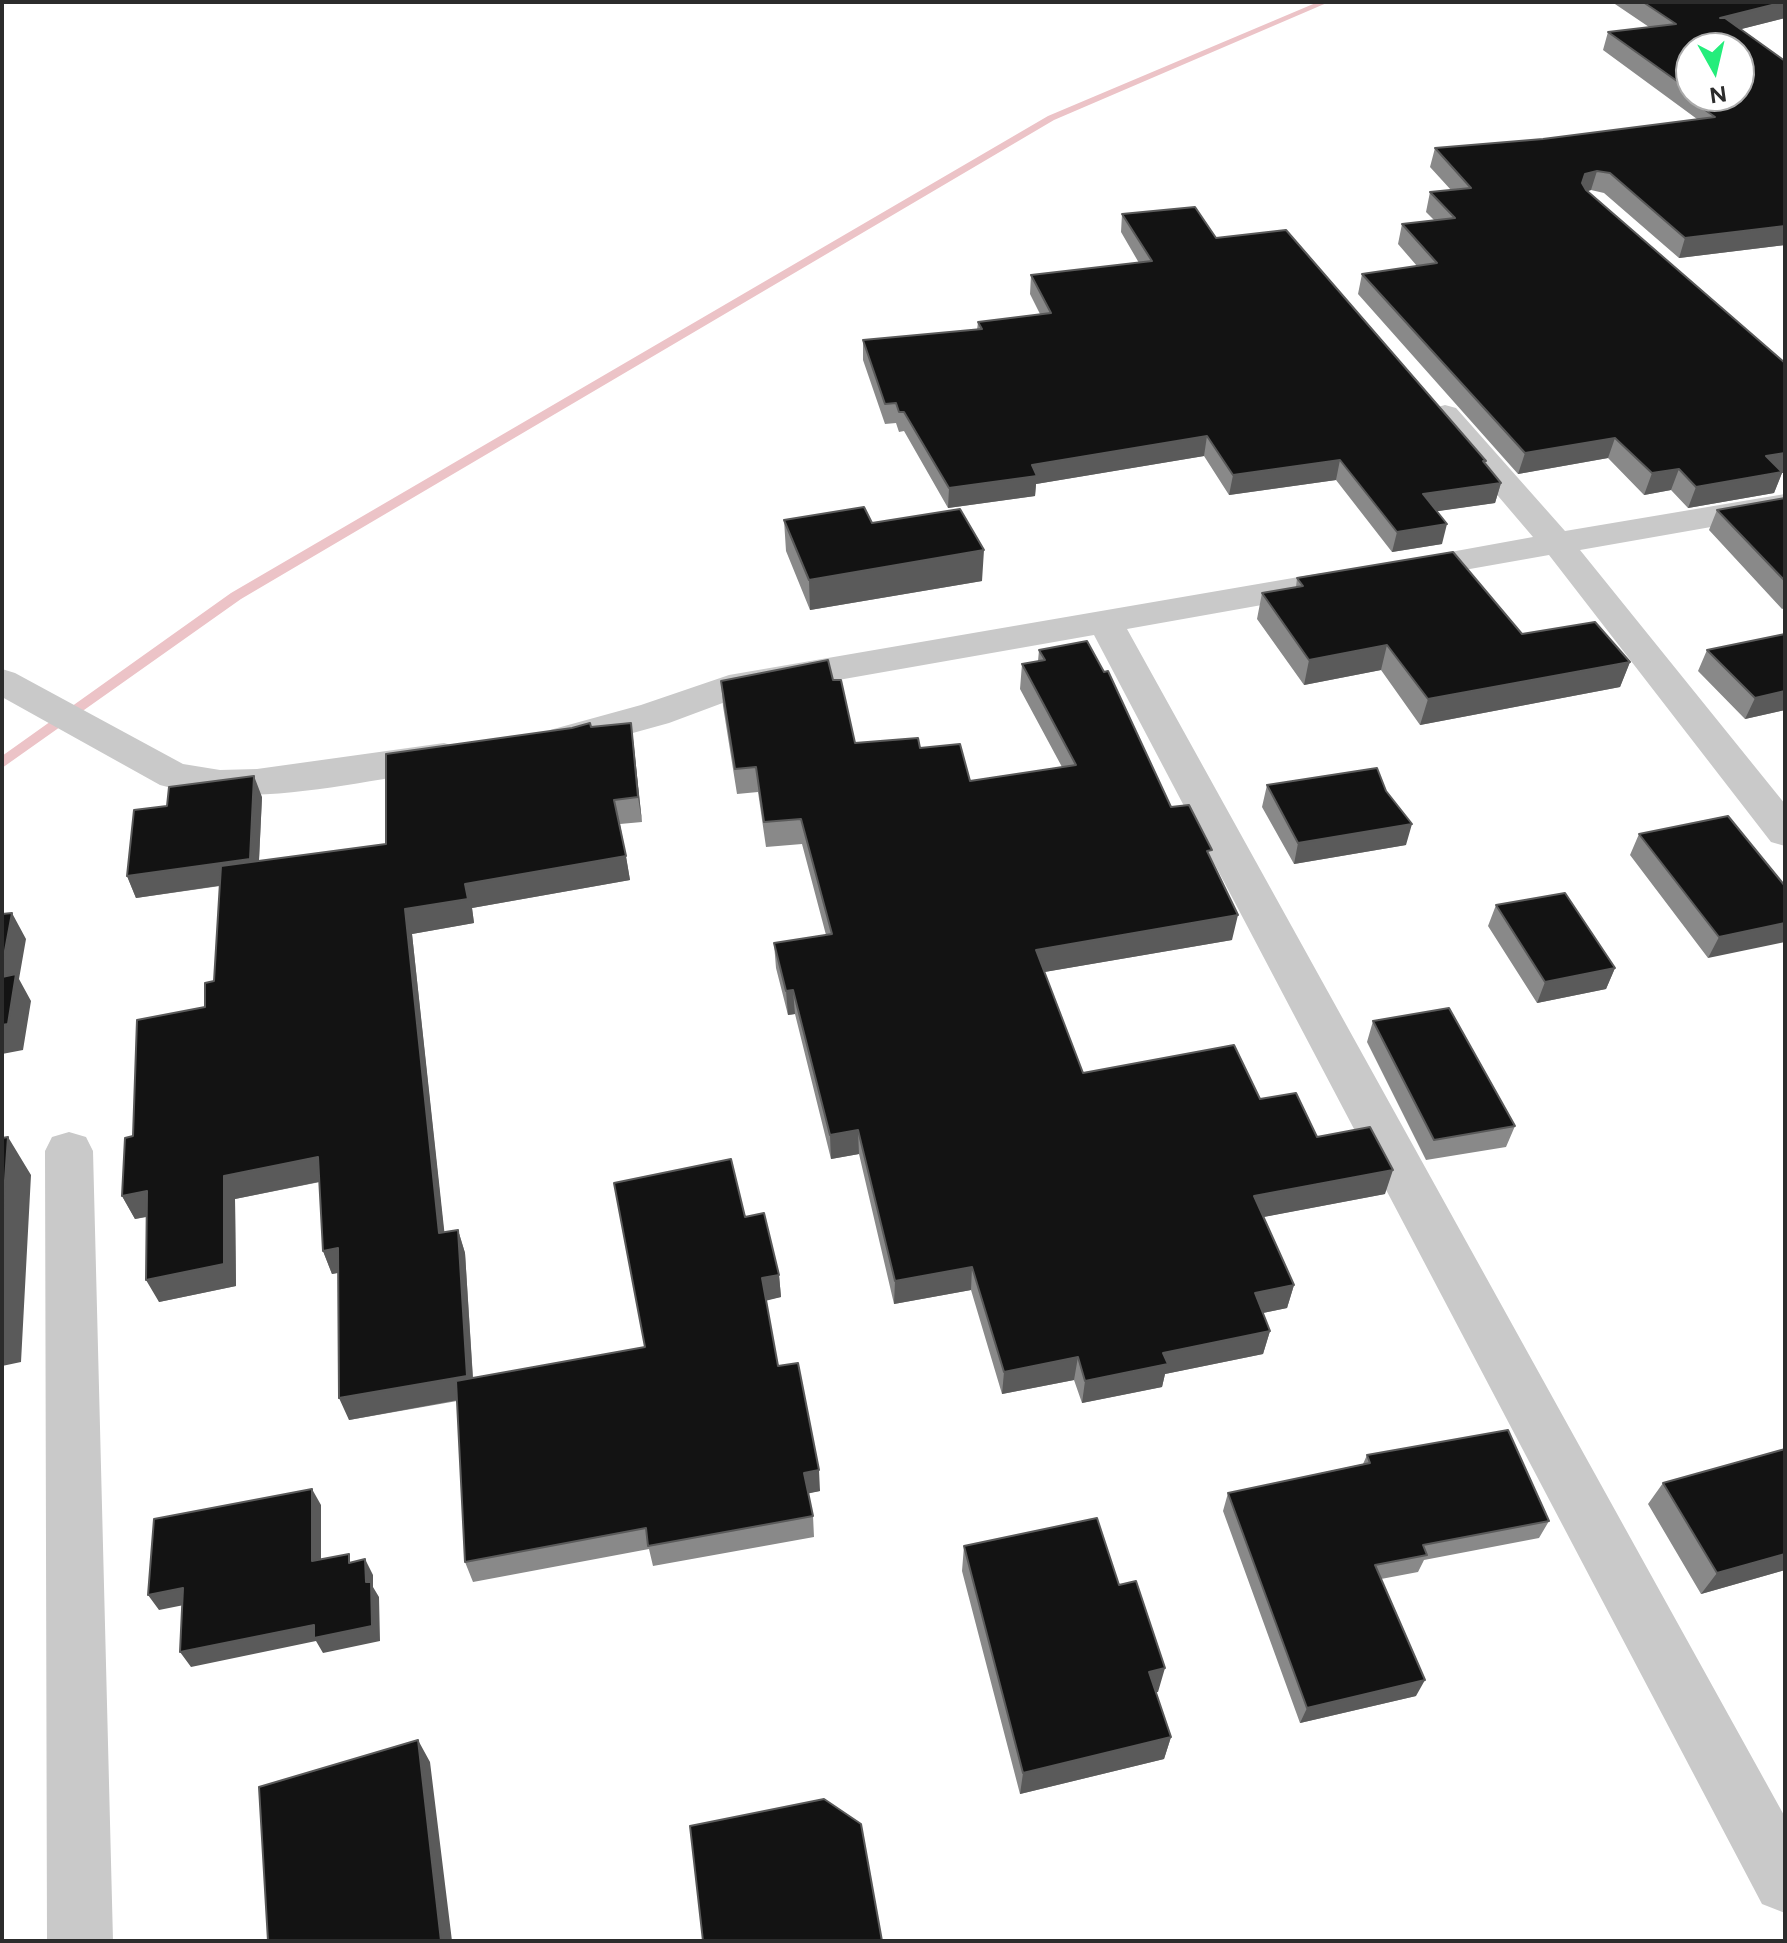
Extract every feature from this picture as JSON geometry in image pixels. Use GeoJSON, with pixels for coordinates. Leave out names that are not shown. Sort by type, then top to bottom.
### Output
{"type":"FeatureCollection","features":[{"type":"Feature","properties":{"kind":"street"},"geometry":{"type":"LineString","coordinates":[[1422,389],[1557,543],[1785,832]]}},
{"type":"Feature","properties":{"kind":"street"},"geometry":{"type":"LineString","coordinates":[[531,744],[576,737],[655,714],[729,687],[1785,504]]}},
{"type":"Feature","properties":{"kind":"street"},"geometry":{"type":"LineString","coordinates":[[1105,622],[1785,1881]]}},
{"type":"Feature","properties":{"kind":"street"},"geometry":{"type":"LineString","coordinates":[[2,681],[174,776],[220,783],[257,782],[485,750]]}},
{"type":"Feature","properties":{"kind":"street"},"geometry":{"type":"LineString","coordinates":[[69,1151],[80,1941]]}},
{"type":"Feature","properties":{"kind":"building"},"geometry":{"type":"Polygon","coordinates":[[[1643,2],[1784,2],[1720,18],[1725,18],[1745,32],[1675,32],[1675,80],[1608,32],[1676,24],[1643,2]]]}},
{"type":"Feature","properties":{"kind":"building"},"geometry":{"type":"Polygon","coordinates":[[[1755,40],[1785,61],[1785,226],[1685,238],[1610,173],[1597,171],[1585,174],[1582,183],[1586,190],[1785,363],[1785,453],[1766,456],[1782,472],[1696,487],[1679,469],[1652,473],[1615,438],[1525,453],[1362,274],[1437,263],[1402,224],[1455,218],[1430,192],[1471,188],[1435,148],[1543,139],[1715,117],[1708,112],[1755,112],[1755,40]]]}},
{"type":"Feature","properties":{"kind":"building"},"geometry":{"type":"Polygon","coordinates":[[[1195,207],[1216,238],[1286,230],[1486,461],[1483,461],[1501,483],[1423,494],[1447,524],[1397,532],[1340,460],[1233,475],[1207,436],[1032,465],[1037,476],[949,488],[904,412],[899,412],[896,403],[885,404],[863,340],[982,329],[978,322],[1051,313],[1031,275],[1152,261],[1122,214],[1195,207]]]}},
{"type":"Feature","properties":{"kind":"building"},"geometry":{"type":"Polygon","coordinates":[[[1785,498],[1785,581],[1717,510],[1785,498]]]}},
{"type":"Feature","properties":{"kind":"building"},"geometry":{"type":"Polygon","coordinates":[[[864,507],[872,523],[960,509],[984,550],[809,580],[784,520],[864,507]]]}},
{"type":"Feature","properties":{"kind":"building"},"geometry":{"type":"Polygon","coordinates":[[[1453,552],[1522,634],[1595,622],[1630,662],[1428,699],[1387,645],[1309,660],[1262,593],[1303,586],[1297,578],[1453,552]]]}},
{"type":"Feature","properties":{"kind":"building"},"geometry":{"type":"Polygon","coordinates":[[[1785,634],[1785,691],[1755,698],[1707,650],[1785,634]]]}},
{"type":"Feature","properties":{"kind":"building"},"geometry":{"type":"Polygon","coordinates":[[[1087,641],[1104,672],[1108,671],[1171,807],[1189,805],[1212,850],[1207,851],[1238,915],[1036,950],[1083,1073],[1234,1045],[1260,1099],[1296,1093],[1317,1137],[1370,1127],[1393,1170],[1254,1196],[1294,1285],[1255,1293],[1270,1331],[1163,1353],[1168,1364],[1085,1381],[1078,1357],[1004,1372],[972,1267],[895,1281],[858,1130],[830,1135],[793,990],[786,991],[774,943],[832,934],[801,819],[764,822],[756,767],[735,769],[721,681],[828,660],[833,680],[841,680],[855,743],[918,738],[920,748],[960,744],[970,781],[1076,765],[1022,664],[1045,660],[1039,650],[1087,641]]]}},
{"type":"Feature","properties":{"kind":"building"},"geometry":{"type":"Polygon","coordinates":[[[590,723],[591,727],[631,723],[638,797],[614,800],[626,856],[465,884],[468,899],[405,909],[439,1233],[458,1230],[467,1376],[339,1398],[338,1248],[323,1251],[318,1157],[224,1176],[224,1264],[146,1280],[147,1191],[122,1196],[125,1138],[133,1136],[137,1020],[205,1007],[205,983],[214,981],[221,866],[386,844],[386,754],[590,723]]]}},
{"type":"Feature","properties":{"kind":"building"},"geometry":{"type":"Polygon","coordinates":[[[1377,768],[1386,791],[1412,824],[1298,843],[1267,785],[1377,768]]]}},
{"type":"Feature","properties":{"kind":"building"},"geometry":{"type":"Polygon","coordinates":[[[254,776],[250,859],[127,876],[134,810],[167,806],[169,787],[254,776]]]}},
{"type":"Feature","properties":{"kind":"building"},"geometry":{"type":"Polygon","coordinates":[[[1728,816],[1785,886],[1785,923],[1719,937],[1639,834],[1728,816]]]}},
{"type":"Feature","properties":{"kind":"building"},"geometry":{"type":"Polygon","coordinates":[[[1565,893],[1615,968],[1545,982],[1496,905],[1565,893]]]}},
{"type":"Feature","properties":{"kind":"building"},"geometry":{"type":"Polygon","coordinates":[[[12,913],[2,967],[2,914],[12,913]]]}},
{"type":"Feature","properties":{"kind":"building"},"geometry":{"type":"Polygon","coordinates":[[[16,974],[8,1024],[2,1025],[2,977],[16,974]]]}},
{"type":"Feature","properties":{"kind":"building"},"geometry":{"type":"Polygon","coordinates":[[[1449,1008],[1515,1126],[1434,1140],[1373,1021],[1449,1008]]]}},
{"type":"Feature","properties":{"kind":"building"},"geometry":{"type":"Polygon","coordinates":[[[8,1137],[2,1224],[2,1138],[8,1137]]]}},
{"type":"Feature","properties":{"kind":"building"},"geometry":{"type":"Polygon","coordinates":[[[731,1159],[745,1217],[764,1213],[779,1275],[762,1278],[778,1366],[798,1363],[819,1470],[804,1473],[813,1516],[648,1546],[646,1528],[465,1562],[456,1381],[645,1347],[614,1183],[731,1159]]]}},
{"type":"Feature","properties":{"kind":"building"},"geometry":{"type":"Polygon","coordinates":[[[1508,1430],[1549,1521],[1423,1545],[1427,1555],[1375,1565],[1425,1680],[1307,1708],[1228,1493],[1370,1463],[1367,1455],[1508,1430]]]}},
{"type":"Feature","properties":{"kind":"building"},"geometry":{"type":"Polygon","coordinates":[[[1785,1449],[1785,1554],[1717,1573],[1663,1483],[1785,1449]]]}},
{"type":"Feature","properties":{"kind":"building"},"geometry":{"type":"Polygon","coordinates":[[[312,1489],[312,1561],[349,1554],[349,1563],[365,1559],[366,1582],[371,1582],[372,1626],[314,1638],[314,1625],[180,1652],[183,1588],[148,1595],[154,1519],[312,1489]]]}},
{"type":"Feature","properties":{"kind":"building"},"geometry":{"type":"Polygon","coordinates":[[[1097,1518],[1119,1585],[1136,1581],[1165,1668],[1149,1672],[1171,1737],[1023,1773],[964,1546],[1097,1518]]]}},
{"type":"Feature","properties":{"kind":"building"},"geometry":{"type":"Polygon","coordinates":[[[418,1740],[441,1941],[268,1941],[259,1787],[418,1740]]]}},
{"type":"Feature","properties":{"kind":"building"},"geometry":{"type":"Polygon","coordinates":[[[824,1799],[861,1824],[882,1941],[703,1941],[690,1826],[824,1799]]]}},
{"type":"Feature","properties":{"kind":"waterway"},"geometry":{"type":"LineString","coordinates":[[2,763],[236,596],[1051,118],[1325,2]]}}]}
